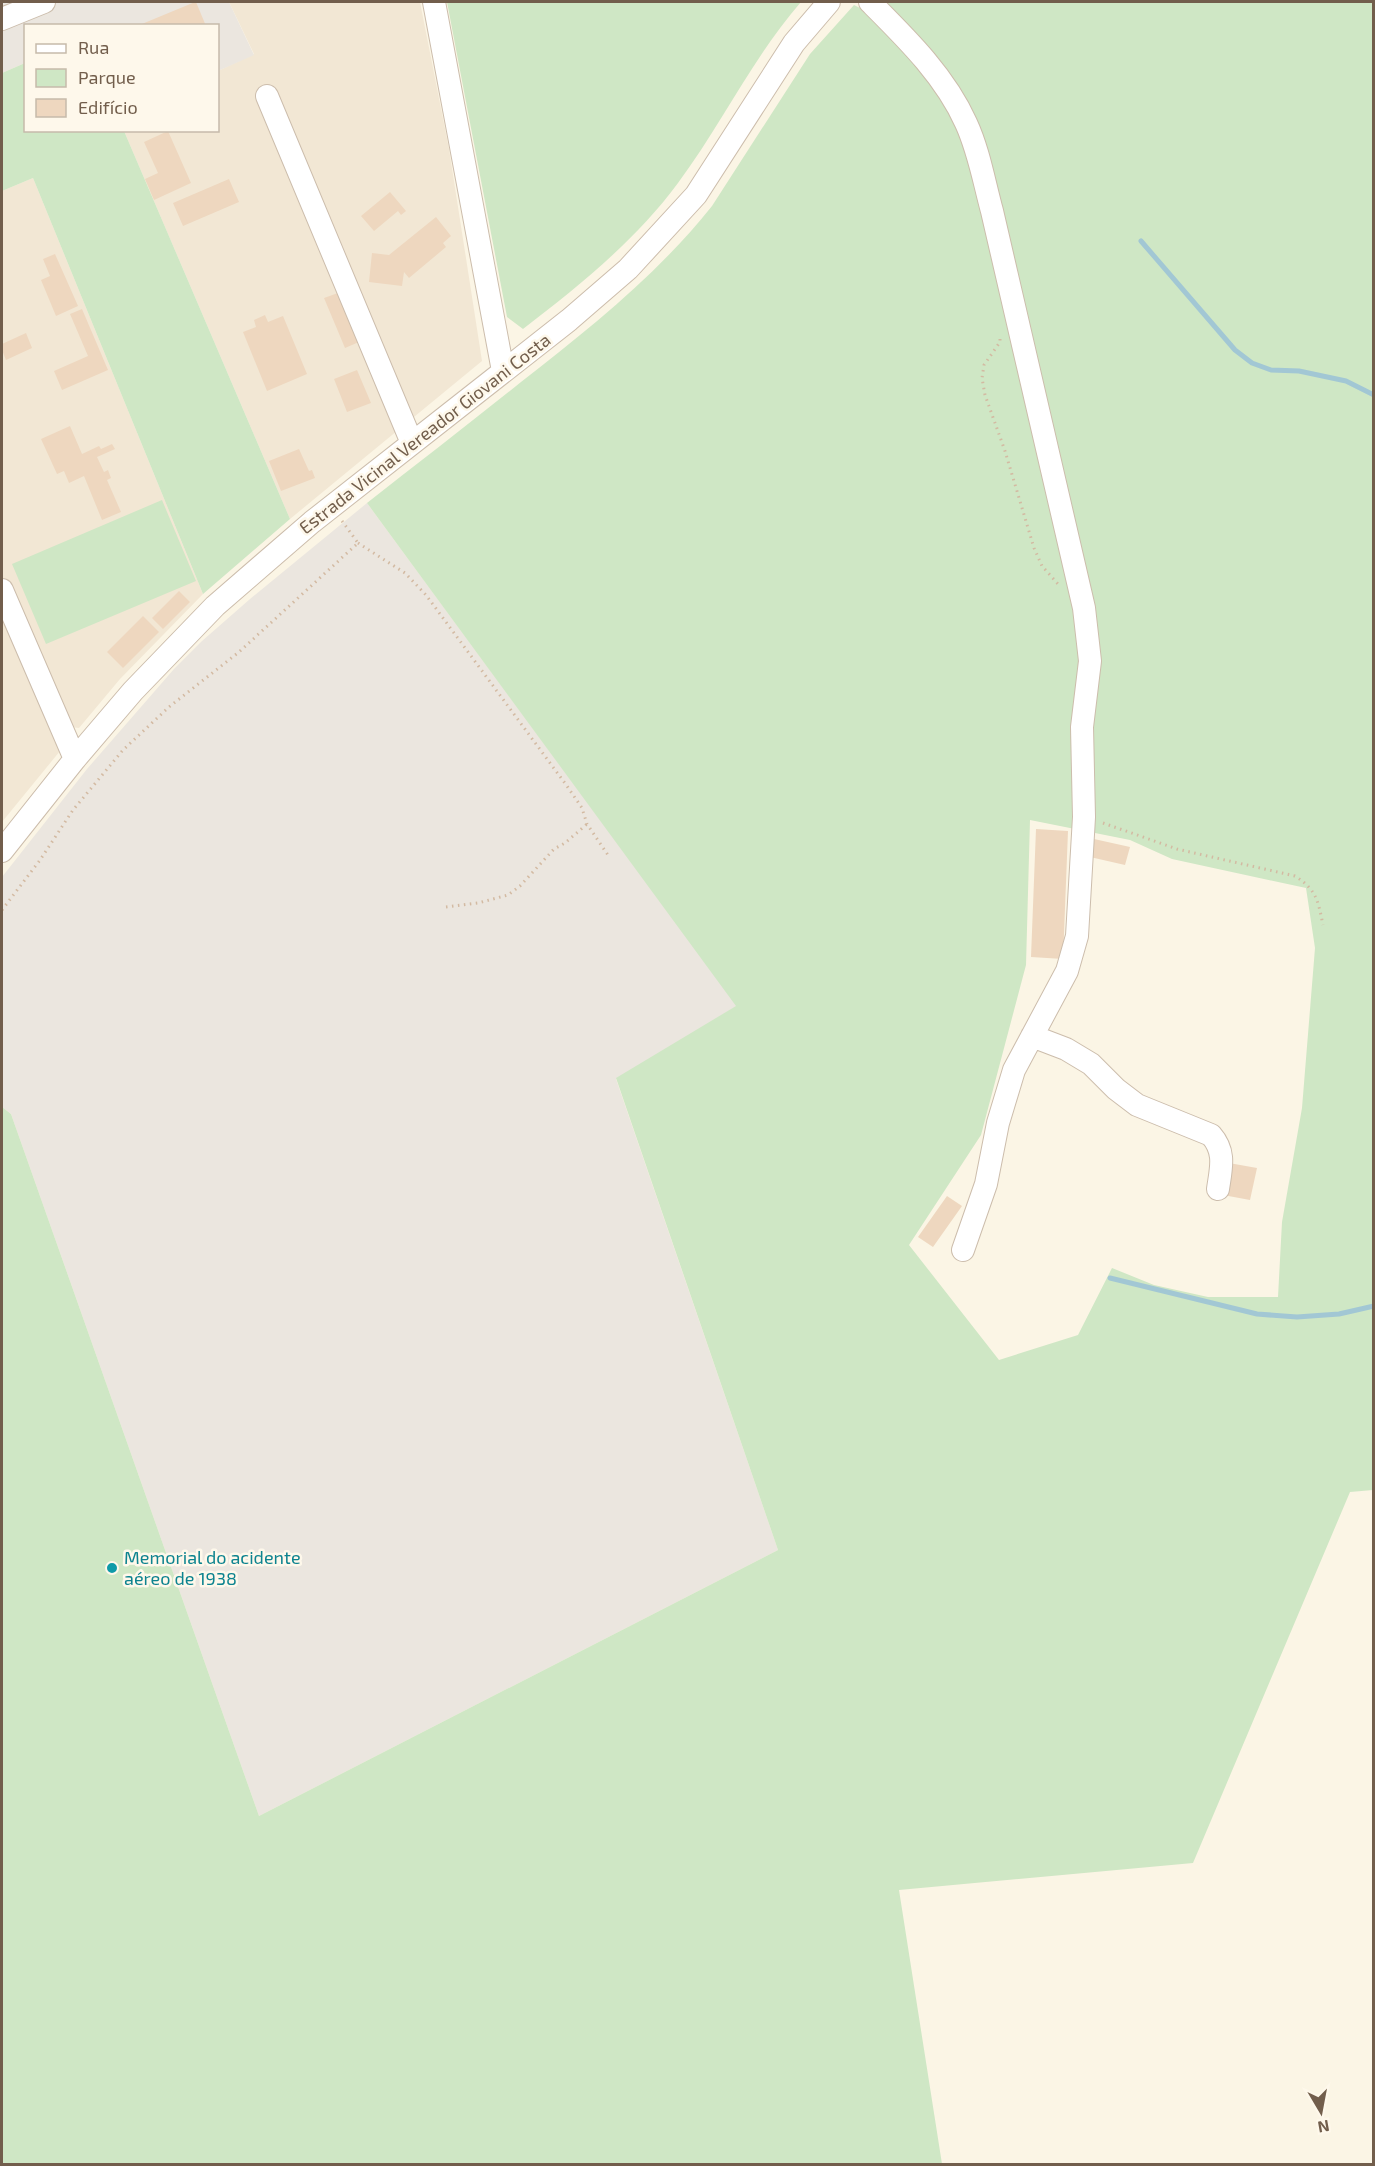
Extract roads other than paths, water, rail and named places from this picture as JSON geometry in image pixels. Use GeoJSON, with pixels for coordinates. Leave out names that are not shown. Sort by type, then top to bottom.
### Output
{"type":"FeatureCollection","features":[{"type":"Feature","properties":{"kind":"street"},"geometry":{"type":"LineString","coordinates":[[2,19],[44,2]]}},
{"type":"Feature","properties":{"kind":"street"},"geometry":{"type":"LineString","coordinates":[[434,2],[503,371]]}},
{"type":"Feature","properties":{"kind":"street","name":"Estrada Vicinal Vereador Giovani Costa"},"geometry":{"type":"LineString","coordinates":[[2,851],[75,759],[133,691],[190,630],[244,580],[337,502],[569,320],[628,269],[679,215],[712,171],[794,43],[829,2]]}},
{"type":"Feature","properties":{"kind":"street"},"geometry":{"type":"LineString","coordinates":[[870,2],[941,80],[967,124],[992,211],[1088,630],[1090,661],[1082,727],[1084,817],[1077,936],[1067,971],[1014,1070],[998,1123],[986,1184],[963,1250]]}},
{"type":"Feature","properties":{"kind":"street"},"geometry":{"type":"LineString","coordinates":[[267,96],[412,443]]}},
{"type":"Feature","properties":{"kind":"street"},"geometry":{"type":"LineString","coordinates":[[2,590],[75,759]]}},
{"type":"Feature","properties":{"kind":"street"},"geometry":{"type":"LineString","coordinates":[[1032,1036],[1066,1049],[1091,1064],[1137,1106],[1211,1135],[1219,1144],[1223,1158],[1218,1189]]}},
{"type":"Feature","properties":{"kind":"waterway"},"geometry":{"type":"LineString","coordinates":[[1141,241],[1235,350],[1252,363],[1271,370],[1299,371],[1346,381],[1374,395]]}},
{"type":"Feature","properties":{"kind":"waterway"},"geometry":{"type":"LineString","coordinates":[[1110,1278],[1257,1314],[1297,1317],[1339,1314],[1374,1306]]}},
{"type":"Feature","properties":{"kind":"place","name":"Memorial do acidente aéreo de 1938"},"geometry":{"type":"Point","coordinates":[112,1568]}}]}
